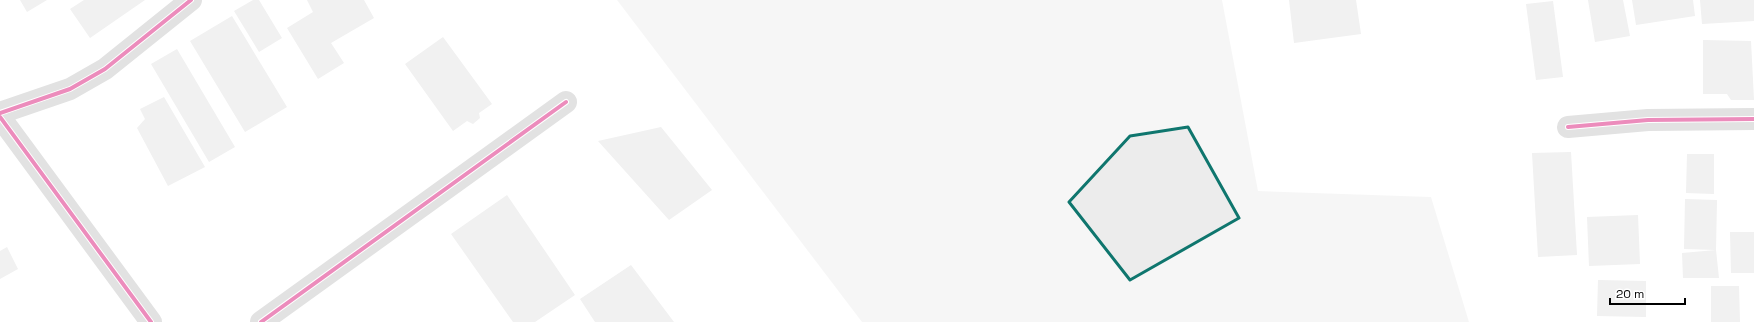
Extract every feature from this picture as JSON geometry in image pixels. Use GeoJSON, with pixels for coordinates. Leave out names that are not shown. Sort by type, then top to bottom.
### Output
{"type":"FeatureCollection","features":[{"type":"Feature","properties":{"kind":"street"},"geometry":{"type":"LineString","coordinates":[[0,113],[70,89],[105,69],[191,0]]}},
{"type":"Feature","properties":{"kind":"street"},"geometry":{"type":"LineString","coordinates":[[261,322],[566,102]]}},
{"type":"Feature","properties":{"kind":"street"},"geometry":{"type":"LineString","coordinates":[[0,116],[151,322]]}},
{"type":"Feature","properties":{"kind":"street"},"geometry":{"type":"LineString","coordinates":[[1568,127],[1648,120],[1754,119]]}},
{"type":"Feature","properties":{"kind":"highlighted area"},"geometry":{"type":"Polygon","coordinates":[[[1188,127],[1239,218],[1130,280],[1069,202],[1130,136],[1188,127]]]}},
{"type":"Feature","properties":{"kind":"shaded area"},"geometry":{"type":"Polygon","coordinates":[[[617,0],[1222,0],[1258,191],[1431,197],[1469,322],[862,322],[617,0]]]}},
{"type":"Feature","properties":{"kind":"building"},"geometry":{"type":"Polygon","coordinates":[[[20,0],[47,0],[27,12],[20,0]]]}},
{"type":"Feature","properties":{"kind":"building"},"geometry":{"type":"Polygon","coordinates":[[[84,0],[145,0],[90,38],[70,9],[84,0]]]}},
{"type":"Feature","properties":{"kind":"building"},"geometry":{"type":"Polygon","coordinates":[[[253,0],[259,0],[282,38],[259,52],[234,11],[253,0]]]}},
{"type":"Feature","properties":{"kind":"building"},"geometry":{"type":"Polygon","coordinates":[[[307,0],[364,0],[374,18],[331,43],[344,63],[318,79],[287,28],[313,12],[307,0]]]}},
{"type":"Feature","properties":{"kind":"building"},"geometry":{"type":"Polygon","coordinates":[[[1289,0],[1356,0],[1361,34],[1294,43],[1289,0]]]}},
{"type":"Feature","properties":{"kind":"building"},"geometry":{"type":"Polygon","coordinates":[[[1588,0],[1623,0],[1630,36],[1595,42],[1588,0]]]}},
{"type":"Feature","properties":{"kind":"building"},"geometry":{"type":"Polygon","coordinates":[[[1632,0],[1693,0],[1695,16],[1636,25],[1632,0]]]}},
{"type":"Feature","properties":{"kind":"building"},"geometry":{"type":"Polygon","coordinates":[[[1700,0],[1754,0],[1754,21],[1702,24],[1700,0]]]}},
{"type":"Feature","properties":{"kind":"building"},"geometry":{"type":"Polygon","coordinates":[[[1553,1],[1563,77],[1536,80],[1526,4],[1553,1]]]}},
{"type":"Feature","properties":{"kind":"building"},"geometry":{"type":"Polygon","coordinates":[[[232,16],[287,107],[245,132],[190,41],[232,16]]]}},
{"type":"Feature","properties":{"kind":"building"},"geometry":{"type":"Polygon","coordinates":[[[443,37],[492,104],[479,113],[480,118],[473,124],[467,121],[453,131],[405,64],[443,37]]]}},
{"type":"Feature","properties":{"kind":"building"},"geometry":{"type":"Polygon","coordinates":[[[1703,40],[1751,41],[1754,100],[1731,100],[1727,94],[1703,94],[1703,40]]]}},
{"type":"Feature","properties":{"kind":"building"},"geometry":{"type":"Polygon","coordinates":[[[177,49],[235,147],[209,162],[151,64],[177,49]]]}},
{"type":"Feature","properties":{"kind":"building"},"geometry":{"type":"Polygon","coordinates":[[[164,97],[205,167],[168,186],[137,128],[145,119],[140,109],[164,97]]]}},
{"type":"Feature","properties":{"kind":"building"},"geometry":{"type":"Polygon","coordinates":[[[661,127],[712,190],[669,220],[598,141],[661,127]]]}},
{"type":"Feature","properties":{"kind":"building"},"geometry":{"type":"Polygon","coordinates":[[[1571,152],[1577,255],[1538,257],[1532,153],[1571,152]]]}},
{"type":"Feature","properties":{"kind":"building"},"geometry":{"type":"Polygon","coordinates":[[[1687,154],[1714,154],[1714,194],[1686,193],[1687,154]]]}},
{"type":"Feature","properties":{"kind":"building"},"geometry":{"type":"Polygon","coordinates":[[[507,195],[575,295],[535,322],[513,322],[451,234],[507,195]]]}},
{"type":"Feature","properties":{"kind":"building"},"geometry":{"type":"Polygon","coordinates":[[[1685,199],[1717,200],[1716,250],[1684,249],[1685,199]]]}},
{"type":"Feature","properties":{"kind":"building"},"geometry":{"type":"Polygon","coordinates":[[[1638,215],[1640,264],[1589,266],[1587,217],[1638,215]]]}},
{"type":"Feature","properties":{"kind":"building"},"geometry":{"type":"Polygon","coordinates":[[[1730,232],[1754,232],[1754,273],[1731,273],[1730,232]]]}},
{"type":"Feature","properties":{"kind":"building"},"geometry":{"type":"Polygon","coordinates":[[[7,247],[18,269],[0,279],[0,251],[7,247]]]}},
{"type":"Feature","properties":{"kind":"building"},"geometry":{"type":"Polygon","coordinates":[[[1716,250],[1719,278],[1683,278],[1682,253],[1716,250]]]}},
{"type":"Feature","properties":{"kind":"building"},"geometry":{"type":"Polygon","coordinates":[[[631,265],[674,322],[595,322],[580,299],[631,265]]]}},
{"type":"Feature","properties":{"kind":"building"},"geometry":{"type":"Polygon","coordinates":[[[1598,280],[1646,281],[1646,317],[1597,316],[1598,280]]]}},
{"type":"Feature","properties":{"kind":"building"},"geometry":{"type":"Polygon","coordinates":[[[1711,286],[1739,286],[1740,322],[1711,322],[1711,286]]]}},
{"type":"Feature","properties":{"kind":"cycle path"},"geometry":{"type":"LineString","coordinates":[[0,113],[70,89],[105,69],[191,0]]}},
{"type":"Feature","properties":{"kind":"cycle path"},"geometry":{"type":"LineString","coordinates":[[261,322],[566,102]]}},
{"type":"Feature","properties":{"kind":"cycle path"},"geometry":{"type":"LineString","coordinates":[[0,117],[151,322]]}},
{"type":"Feature","properties":{"kind":"cycle path"},"geometry":{"type":"LineString","coordinates":[[1568,127],[1648,120],[1754,119]]}}]}
